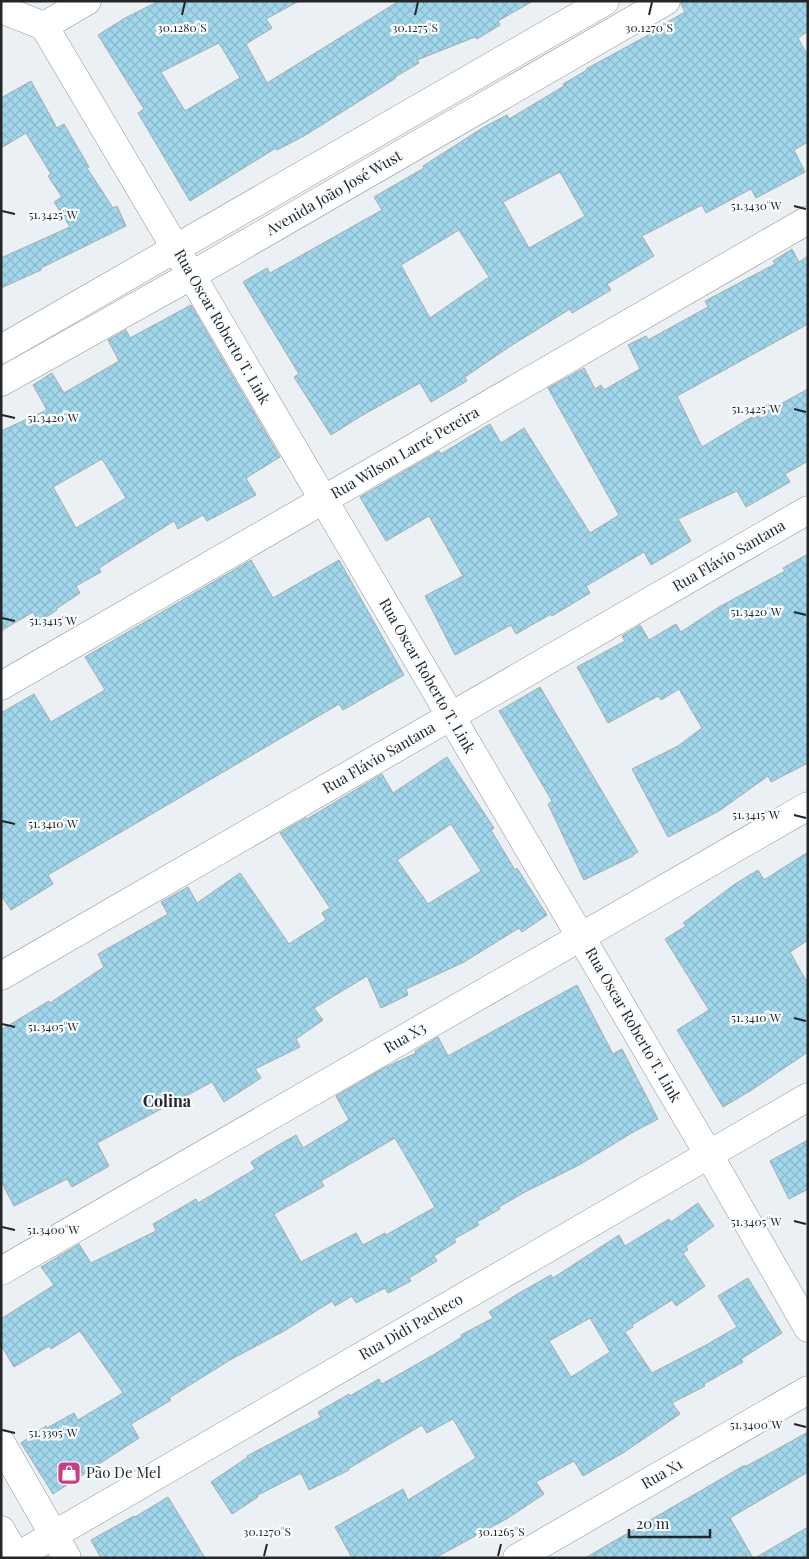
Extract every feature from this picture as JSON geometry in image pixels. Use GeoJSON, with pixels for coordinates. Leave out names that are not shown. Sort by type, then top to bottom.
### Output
{"type":"FeatureCollection","features":[{"type":"Feature","properties":{"kind":"street"},"geometry":{"type":"LineString","coordinates":[[1,9],[44,26],[88,1]]}},
{"type":"Feature","properties":{"kind":"street","name":"Avenida João José Wust"},"geometry":{"type":"LineString","coordinates":[[1,349],[605,1]]}},
{"type":"Feature","properties":{"kind":"street","name":"Avenida João José Wust"},"geometry":{"type":"LineString","coordinates":[[1,382],[192,275],[666,1]]}},
{"type":"Feature","properties":{"kind":"street","name":"Rua Oscar Roberto T. Link"},"geometry":{"type":"LineString","coordinates":[[44,26],[709,1155],[808,1328]]}},
{"type":"Feature","properties":{"kind":"street","name":"Rua Wilson Larré Pereira"},"geometry":{"type":"LineString","coordinates":[[1,686],[808,220]]}},
{"type":"Feature","properties":{"kind":"street","name":"Rua Flávio Santana"},"geometry":{"type":"LineString","coordinates":[[1,976],[808,510]]}},
{"type":"Feature","properties":{"kind":"street","name":"Rua X3"},"geometry":{"type":"LineString","coordinates":[[1,1271],[808,806]]}},
{"type":"Feature","properties":{"kind":"street","name":"Rua Didi Pacheco"},"geometry":{"type":"LineString","coordinates":[[16,1557],[808,1097]]}},
{"type":"Feature","properties":{"kind":"street","name":"Rua X1"},"geometry":{"type":"LineString","coordinates":[[517,1558],[808,1390]]}},
{"type":"Feature","properties":{"kind":"street"},"geometry":{"type":"LineString","coordinates":[[1,1443],[67,1558]]}},
{"type":"Feature","properties":{"kind":"street"},"geometry":{"type":"LineString","coordinates":[[1,1530],[16,1557]]}},
{"type":"Feature","properties":{"kind":"building"},"geometry":{"type":"Polygon","coordinates":[[[159,1],[299,1],[266,19],[272,28],[246,44],[267,83],[399,1],[533,1],[498,21],[500,25],[477,39],[475,37],[417,60],[419,63],[304,136],[277,150],[276,148],[190,201],[138,113],[144,109],[98,35],[125,18],[159,1]],[[219,43],[161,72],[185,111],[240,78],[219,43]]]}},
{"type":"Feature","properties":{"kind":"building"},"geometry":{"type":"Polygon","coordinates":[[[682,1],[808,1],[808,31],[798,38],[808,56],[808,142],[794,150],[805,172],[756,198],[751,189],[706,213],[702,205],[642,236],[654,256],[607,284],[611,290],[572,313],[570,309],[465,377],[467,381],[431,402],[420,383],[331,435],[294,377],[299,374],[243,282],[267,268],[270,273],[382,210],[374,197],[424,168],[423,166],[484,127],[507,115],[509,119],[564,86],[563,84],[586,69],[663,27],[662,25],[685,12],[681,4],[682,1]],[[560,172],[503,202],[529,248],[585,216],[560,172]],[[459,230],[401,265],[430,318],[489,277],[459,230]]]}},
{"type":"Feature","properties":{"kind":"building"},"geometry":{"type":"Polygon","coordinates":[[[31,81],[57,128],[64,124],[89,167],[87,168],[113,208],[117,206],[126,226],[41,268],[41,270],[1,288],[1,258],[70,227],[54,202],[62,197],[48,176],[51,174],[26,133],[1,148],[1,98],[31,81]]]}},
{"type":"Feature","properties":{"kind":"building"},"geometry":{"type":"Polygon","coordinates":[[[792,249],[799,262],[808,256],[808,324],[677,396],[702,447],[752,417],[753,419],[808,389],[808,461],[785,474],[790,482],[746,507],[737,491],[678,519],[691,541],[651,565],[644,552],[586,586],[590,593],[552,616],[551,614],[516,634],[511,625],[455,655],[425,596],[463,576],[429,516],[386,541],[360,497],[439,451],[441,454],[490,424],[501,443],[524,428],[590,533],[619,515],[548,388],[584,368],[595,389],[601,385],[604,390],[640,369],[628,345],[646,336],[648,340],[708,307],[705,301],[775,264],[773,261],[792,249]]]}},
{"type":"Feature","properties":{"kind":"building"},"geometry":{"type":"Polygon","coordinates":[[[191,305],[280,457],[246,478],[256,495],[207,521],[203,515],[178,529],[174,521],[99,568],[101,572],[76,586],[80,593],[57,610],[38,622],[33,612],[1,631],[1,431],[47,410],[33,385],[52,373],[64,393],[119,361],[108,340],[126,330],[130,338],[191,305]],[[102,459],[53,487],[76,528],[126,498],[102,459]]]}},
{"type":"Feature","properties":{"kind":"building"},"geometry":{"type":"Polygon","coordinates":[[[808,554],[808,763],[771,782],[768,776],[719,811],[668,837],[632,769],[678,746],[702,728],[679,689],[661,700],[658,696],[608,723],[577,667],[625,641],[622,636],[640,625],[649,640],[676,624],[681,632],[719,607],[785,571],[783,568],[808,554]]]}},
{"type":"Feature","properties":{"kind":"building"},"geometry":{"type":"Polygon","coordinates":[[[251,560],[273,598],[339,560],[404,675],[343,710],[339,704],[48,875],[53,884],[11,910],[1,895],[1,713],[34,694],[51,722],[105,690],[85,657],[251,560]]]}},
{"type":"Feature","properties":{"kind":"building"},"geometry":{"type":"Polygon","coordinates":[[[540,687],[638,852],[584,880],[548,804],[552,801],[499,711],[540,687]]]}},
{"type":"Feature","properties":{"kind":"building"},"geometry":{"type":"Polygon","coordinates":[[[447,757],[494,828],[491,830],[515,870],[517,868],[547,915],[522,932],[519,928],[464,962],[406,989],[408,995],[381,1008],[367,976],[314,1008],[323,1020],[296,1039],[300,1047],[255,1069],[261,1078],[224,1102],[212,1082],[97,1143],[109,1166],[72,1187],[67,1179],[14,1206],[1,1181],[1,1030],[49,1001],[50,1003],[104,967],[98,954],[168,914],[161,902],[188,887],[197,903],[240,873],[289,944],[326,920],[322,913],[330,908],[280,833],[382,774],[393,793],[447,757]],[[451,824],[397,860],[428,904],[481,871],[451,824]]]}},
{"type":"Feature","properties":{"kind":"building"},"geometry":{"type":"Polygon","coordinates":[[[808,852],[808,940],[790,952],[808,984],[808,1052],[723,1107],[677,1030],[709,1010],[665,939],[686,926],[683,923],[735,884],[758,870],[764,880],[808,852]]]}},
{"type":"Feature","properties":{"kind":"building"},"geometry":{"type":"Polygon","coordinates":[[[577,985],[613,1054],[622,1049],[658,1119],[579,1165],[499,1207],[500,1209],[477,1222],[479,1225],[454,1239],[456,1242],[434,1256],[437,1261],[409,1278],[411,1281],[388,1293],[385,1288],[356,1303],[352,1296],[335,1306],[332,1301],[284,1331],[230,1360],[169,1398],[171,1400],[131,1424],[139,1438],[53,1494],[21,1443],[46,1426],[47,1428],[74,1413],[78,1420],[123,1393],[80,1331],[51,1349],[49,1346],[14,1367],[1,1345],[1,1319],[54,1285],[41,1267],[79,1244],[91,1263],[156,1231],[153,1224],[196,1199],[198,1203],[255,1169],[251,1162],[296,1135],[303,1148],[349,1120],[336,1096],[382,1069],[416,1053],[415,1051],[438,1037],[448,1056],[577,985]],[[395,1138],[321,1181],[324,1186],[274,1214],[301,1262],[356,1233],[363,1245],[385,1233],[386,1235],[435,1207],[395,1138]]]}},
{"type":"Feature","properties":{"kind":"building"},"geometry":{"type":"Polygon","coordinates":[[[808,1140],[808,1189],[789,1199],[770,1161],[808,1140]]]}},
{"type":"Feature","properties":{"kind":"building"},"geometry":{"type":"Polygon","coordinates":[[[698,1203],[714,1226],[686,1246],[688,1250],[683,1253],[705,1286],[676,1306],[672,1300],[632,1325],[633,1327],[625,1332],[652,1373],[737,1327],[718,1296],[748,1278],[782,1333],[741,1359],[743,1362],[704,1384],[705,1386],[672,1403],[680,1414],[623,1453],[583,1476],[574,1461],[536,1482],[544,1494],[508,1518],[435,1558],[352,1558],[335,1527],[403,1489],[408,1500],[476,1458],[453,1419],[427,1433],[422,1425],[349,1470],[309,1490],[301,1473],[256,1496],[258,1497],[232,1514],[211,1482],[247,1456],[321,1417],[318,1412],[349,1394],[350,1396],[379,1379],[382,1384],[433,1355],[462,1337],[461,1335],[493,1318],[489,1312],[551,1275],[553,1278],[619,1235],[625,1246],[669,1219],[671,1222],[698,1203]],[[590,1318],[549,1341],[571,1377],[610,1352],[590,1318]]]}},
{"type":"Feature","properties":{"kind":"building"},"geometry":{"type":"Polygon","coordinates":[[[808,1432],[808,1472],[730,1518],[753,1558],[585,1558],[745,1465],[745,1467],[808,1432]]]}},
{"type":"Feature","properties":{"kind":"building"},"geometry":{"type":"Polygon","coordinates":[[[168,1497],[205,1558],[101,1558],[91,1540],[168,1497]]]}},
{"type":"Feature","properties":{"kind":"building"},"geometry":{"type":"Polygon","coordinates":[[[808,1527],[808,1558],[755,1558],[808,1527]]]}},
{"type":"Feature","properties":{"kind":"place","name":"Pão De Mel"},"geometry":{"type":"Point","coordinates":[69,1473]}},
{"type":"Feature","properties":{"kind":"district","name":"Colina"},"geometry":{"type":"Point","coordinates":[167,1101]}}]}
